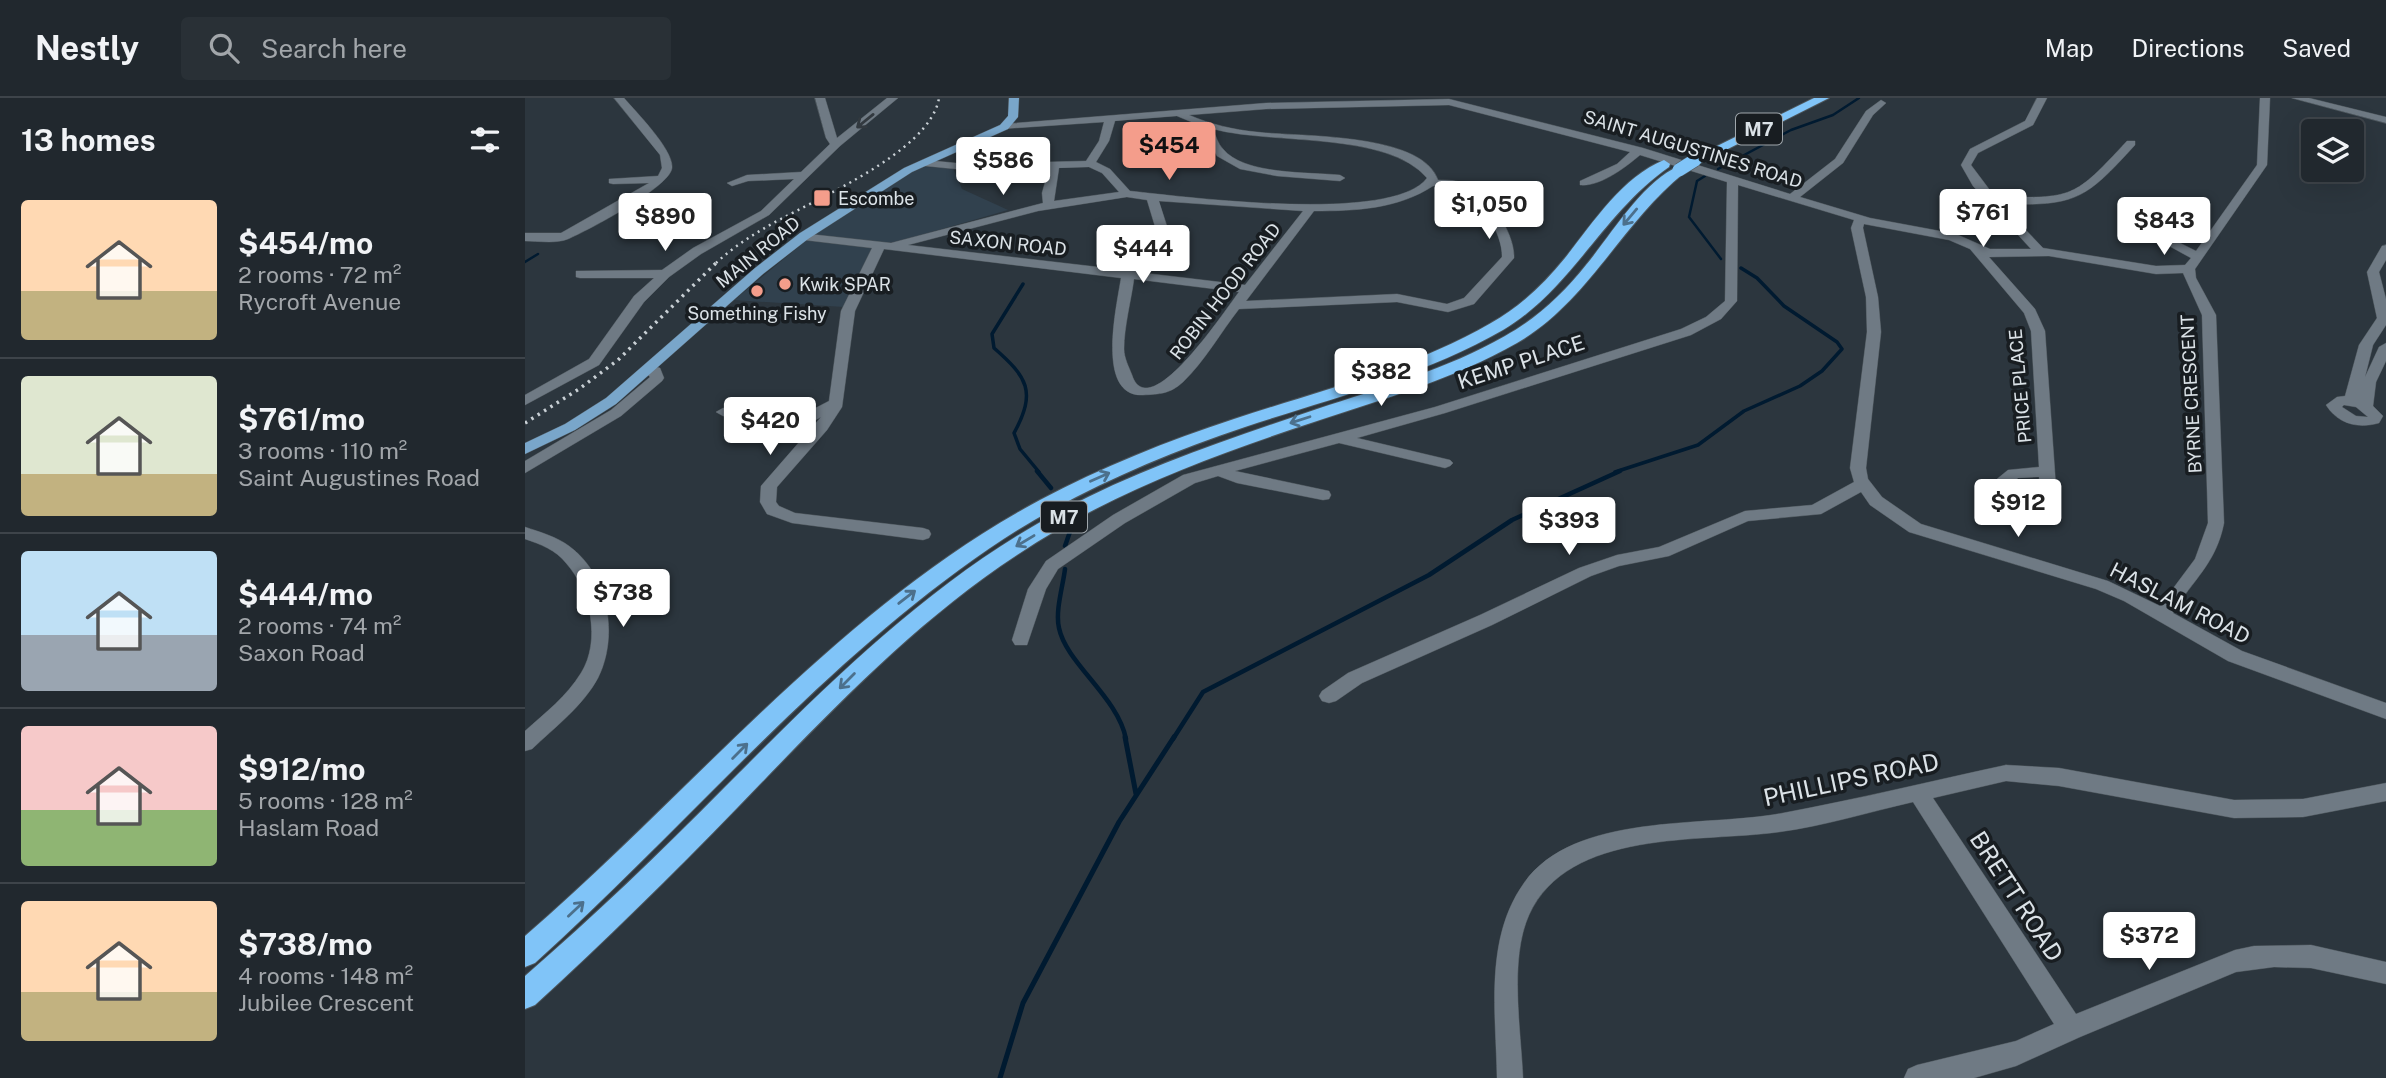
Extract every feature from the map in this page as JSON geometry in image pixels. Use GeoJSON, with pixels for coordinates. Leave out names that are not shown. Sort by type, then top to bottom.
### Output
{"type":"FeatureCollection","features":[{"type":"Feature","properties":{"kind":"highway","name":"M7"},"geometry":{"type":"LineString","coordinates":[[525,954],[622,867],[807,684],[872,625],[934,576],[1036,510],[1091,481],[1195,438],[1434,358],[1502,324],[1551,287],[1630,190],[1801,98]]}},
{"type":"Feature","properties":{"kind":"highway","name":"M7"},"geometry":{"type":"LineString","coordinates":[[525,995],[577,950],[666,864],[858,669],[970,577],[1075,511],[1132,483],[1213,450],[1416,383],[1471,360],[1514,337],[1546,315],[1574,289],[1627,219],[1679,162],[1823,98]]}},
{"type":"Feature","properties":{"kind":"main road"},"geometry":{"type":"LineString","coordinates":[[1004,127],[1013,117],[1014,98]]}},
{"type":"Feature","properties":{"kind":"main road","name":"MAIN ROAD"},"geometry":{"type":"LineString","coordinates":[[525,449],[592,414],[649,369],[759,271],[804,236],[895,178],[1004,127]]}},
{"type":"Feature","properties":{"kind":"street"},"geometry":{"type":"LineString","coordinates":[[525,237],[563,237],[626,203],[662,179],[667,168],[665,155],[619,98]]}},
{"type":"Feature","properties":{"kind":"street"},"geometry":{"type":"LineString","coordinates":[[820,98],[831,138],[836,144]]}},
{"type":"Feature","properties":{"kind":"street"},"geometry":{"type":"LineString","coordinates":[[525,401],[594,362],[639,299],[665,274],[697,251],[765,213],[836,144],[893,98]]}},
{"type":"Feature","properties":{"kind":"street"},"geometry":{"type":"LineString","coordinates":[[2039,251],[2027,234],[1968,172],[1969,158],[1984,145],[2023,128],[2029,123],[2042,98]]}},
{"type":"Feature","properties":{"kind":"street"},"geometry":{"type":"LineString","coordinates":[[2146,230],[2193,262],[2262,165],[2265,98]]}},
{"type":"Feature","properties":{"kind":"street"},"geometry":{"type":"LineString","coordinates":[[2297,98],[2386,120]]}},
{"type":"Feature","properties":{"kind":"street","name":"SAINT AUGUSTINES ROAD"},"geometry":{"type":"LineString","coordinates":[[1004,127],[1175,114],[1265,102],[1453,100],[1639,150],[1860,219],[1952,236],[1988,253],[2039,251],[2156,270],[2193,284]]}},
{"type":"Feature","properties":{"kind":"street"},"geometry":{"type":"LineString","coordinates":[[1793,197],[1839,161],[1870,113],[1881,103]]}},
{"type":"Feature","properties":{"kind":"street"},"geometry":{"type":"LineString","coordinates":[[923,534],[792,518],[773,510],[767,495],[771,483],[823,427],[836,403],[848,312],[883,246],[984,218],[1049,204],[1127,194],[1311,209],[1393,202],[1426,190],[1433,177],[1424,166],[1384,149],[1340,141],[1241,133],[1175,114]]}},
{"type":"Feature","properties":{"kind":"street"},"geometry":{"type":"LineString","coordinates":[[1089,164],[1104,141],[1110,120]]}},
{"type":"Feature","properties":{"kind":"street"},"geometry":{"type":"LineString","coordinates":[[1205,124],[1218,152],[1234,164],[1254,169],[1340,178]]}},
{"type":"Feature","properties":{"kind":"street"},"geometry":{"type":"LineString","coordinates":[[1995,200],[2061,199],[2074,195],[2086,188],[2131,143]]}},
{"type":"Feature","properties":{"kind":"street"},"geometry":{"type":"LineString","coordinates":[[1584,183],[1621,166],[1639,150]]}},
{"type":"Feature","properties":{"kind":"street"},"geometry":{"type":"LineString","coordinates":[[769,163],[759,173],[805,173]]}},
{"type":"Feature","properties":{"kind":"street"},"geometry":{"type":"LineString","coordinates":[[925,163],[966,167],[1089,164],[1106,171],[1127,194]]}},
{"type":"Feature","properties":{"kind":"street"},"geometry":{"type":"LineString","coordinates":[[1049,204],[1048,193],[1055,164]]}},
{"type":"Feature","properties":{"kind":"street"},"geometry":{"type":"LineString","coordinates":[[733,183],[747,178],[805,173]]}},
{"type":"Feature","properties":{"kind":"street"},"geometry":{"type":"LineString","coordinates":[[613,181],[662,179]]}},
{"type":"Feature","properties":{"kind":"street","name":"KEMP PLACE"},"geometry":{"type":"LineString","coordinates":[[1021,640],[1027,614],[1040,582],[1062,556],[1168,489],[1189,479],[1339,438],[1686,332],[1723,312],[1731,300],[1732,288],[1733,180]]}},
{"type":"Feature","properties":{"kind":"street","name":"SAXON ROAD"},"geometry":{"type":"LineString","coordinates":[[804,236],[1128,274],[1268,304],[1397,298],[1448,308],[1469,301],[1503,265],[1510,252],[1506,236],[1467,189],[1454,184],[1431,183]]}},
{"type":"Feature","properties":{"kind":"street"},"geometry":{"type":"LineString","coordinates":[[1128,274],[1162,238],[1163,229],[1152,197]]}},
{"type":"Feature","properties":{"kind":"street","name":"ROBIN HOOD ROAD"},"geometry":{"type":"LineString","coordinates":[[1128,274],[1118,342],[1119,362],[1130,389],[1144,393],[1163,390],[1179,378],[1311,209]]}},
{"type":"Feature","properties":{"kind":"street"},"geometry":{"type":"LineString","coordinates":[[1329,696],[1355,678],[1486,620],[1585,572],[1663,552],[1745,516],[1815,510],[1863,484],[1858,468],[1874,332],[1872,297],[1857,228],[1860,219]]}},
{"type":"Feature","properties":{"kind":"street","name":"PRICE PLACE"},"geometry":{"type":"LineString","coordinates":[[1975,248],[2030,312],[2038,331],[2046,472]]}},
{"type":"Feature","properties":{"kind":"street"},"geometry":{"type":"LineString","coordinates":[[2358,403],[2366,345],[2384,318],[2373,272],[2386,248]]}},
{"type":"Feature","properties":{"kind":"street"},"geometry":{"type":"LineString","coordinates":[[1993,271],[1995,261],[2008,254]]}},
{"type":"Feature","properties":{"kind":"street","name":"SAINT AUGUSTINES ROAD"},"geometry":{"type":"LineString","coordinates":[[2156,270],[2193,262]]}},
{"type":"Feature","properties":{"kind":"street","name":"BYRNE CRESCENT"},"geometry":{"type":"LineString","coordinates":[[2163,615],[2172,596],[2209,554],[2216,523],[2209,315],[2193,284],[2193,262]]}},
{"type":"Feature","properties":{"kind":"street"},"geometry":{"type":"LineString","coordinates":[[580,274],[665,274]]}},
{"type":"Feature","properties":{"kind":"street"},"geometry":{"type":"LineString","coordinates":[[2363,379],[2386,347]]}},
{"type":"Feature","properties":{"kind":"street"},"geometry":{"type":"LineString","coordinates":[[525,468],[589,431],[635,397],[657,378],[655,371],[649,369]]}},
{"type":"Feature","properties":{"kind":"street"},"geometry":{"type":"LineString","coordinates":[[723,412],[762,416],[767,421],[765,430],[773,434],[784,431],[836,403]]}},
{"type":"Feature","properties":{"kind":"street"},"geometry":{"type":"LineString","coordinates":[[1366,430],[1371,446]]}},
{"type":"Feature","properties":{"kind":"street"},"geometry":{"type":"LineString","coordinates":[[1339,438],[1445,463]]}},
{"type":"Feature","properties":{"kind":"street"},"geometry":{"type":"LineString","coordinates":[[1220,471],[1237,478],[1323,495]]}},
{"type":"Feature","properties":{"kind":"street","name":"HASLAM ROAD"},"geometry":{"type":"LineString","coordinates":[[1863,484],[1876,501],[1915,528],[2102,585],[2163,615],[2235,656],[2386,711]]}},
{"type":"Feature","properties":{"kind":"street"},"geometry":{"type":"LineString","coordinates":[[525,533],[557,544],[583,570],[597,603],[603,630],[596,662],[584,684],[525,743]]}},
{"type":"Feature","properties":{"kind":"street","name":"PHILLIPS ROAD"},"geometry":{"type":"LineString","coordinates":[[1510,1078],[1507,964],[1511,934],[1520,910],[1533,888],[1554,867],[1585,851],[1620,840],[1780,823],[2006,774],[2059,778],[2234,809],[2303,808],[2386,792]]}},
{"type":"Feature","properties":{"kind":"street","name":"BRETT ROAD"},"geometry":{"type":"LineString","coordinates":[[1919,792],[2071,1028]]}},
{"type":"Feature","properties":{"kind":"street"},"geometry":{"type":"LineString","coordinates":[[1917,1078],[1996,1060],[2049,1042],[2071,1028],[2235,961],[2284,953],[2353,962],[2386,973]]}},
{"type":"Feature","properties":{"kind":"shaded area"},"geometry":{"type":"Polygon","coordinates":[[[925,167],[953,168],[962,189],[1008,210],[887,245],[844,307],[734,300],[814,234],[910,171],[925,167]]]}},
{"type":"Feature","properties":{"kind":"waterway"},"geometry":{"type":"LineString","coordinates":[[1718,169],[1791,130],[1833,115],[1859,98]]}},
{"type":"Feature","properties":{"kind":"waterway"},"geometry":{"type":"LineString","coordinates":[[1705,176],[1697,181],[1689,217],[1721,259]]}},
{"type":"Feature","properties":{"kind":"waterway"},"geometry":{"type":"LineString","coordinates":[[525,262],[538,254]]}},
{"type":"Feature","properties":{"kind":"waterway"},"geometry":{"type":"LineString","coordinates":[[1615,472],[1698,445],[1744,411],[1800,386],[1822,371],[1842,349],[1837,342],[1784,306],[1757,278],[1741,268]]}},
{"type":"Feature","properties":{"kind":"waterway"},"geometry":{"type":"LineString","coordinates":[[1023,284],[992,334],[994,348],[1014,368],[1025,386],[1025,406],[1014,433],[1020,449],[1039,472]]}},
{"type":"Feature","properties":{"kind":"waterway"},"geometry":{"type":"LineString","coordinates":[[1037,471],[1051,488]]}},
{"type":"Feature","properties":{"kind":"waterway"},"geometry":{"type":"LineString","coordinates":[[1173,739],[1203,692],[1429,575],[1512,520],[1620,471]]}},
{"type":"Feature","properties":{"kind":"waterway"},"geometry":{"type":"LineString","coordinates":[[1065,546],[1072,526]]}},
{"type":"Feature","properties":{"kind":"waterway"},"geometry":{"type":"LineString","coordinates":[[1065,569],[1058,614],[1059,628],[1071,654],[1113,709],[1126,739]]}},
{"type":"Feature","properties":{"kind":"waterway"},"geometry":{"type":"LineString","coordinates":[[1125,737],[1136,794]]}},
{"type":"Feature","properties":{"kind":"waterway"},"geometry":{"type":"LineString","coordinates":[[1000,1078],[1023,1003],[1119,822],[1174,737]]}},
{"type":"Feature","properties":{"kind":"railway"},"geometry":{"type":"LineString","coordinates":[[716,263],[757,233],[891,157],[931,119],[939,98]]}},
{"type":"Feature","properties":{"kind":"railway"},"geometry":{"type":"LineString","coordinates":[[525,423],[579,389],[618,360],[718,261]]}},
{"type":"Feature","properties":{"kind":"place","name":"Escombe"},"geometry":{"type":"Point","coordinates":[822,198]}},
{"type":"Feature","properties":{"kind":"place","name":"Kwik SPAR"},"geometry":{"type":"Point","coordinates":[785,284]}},
{"type":"Feature","properties":{"kind":"place","name":"Something Fishy"},"geometry":{"type":"Point","coordinates":[757,291]}}]}
